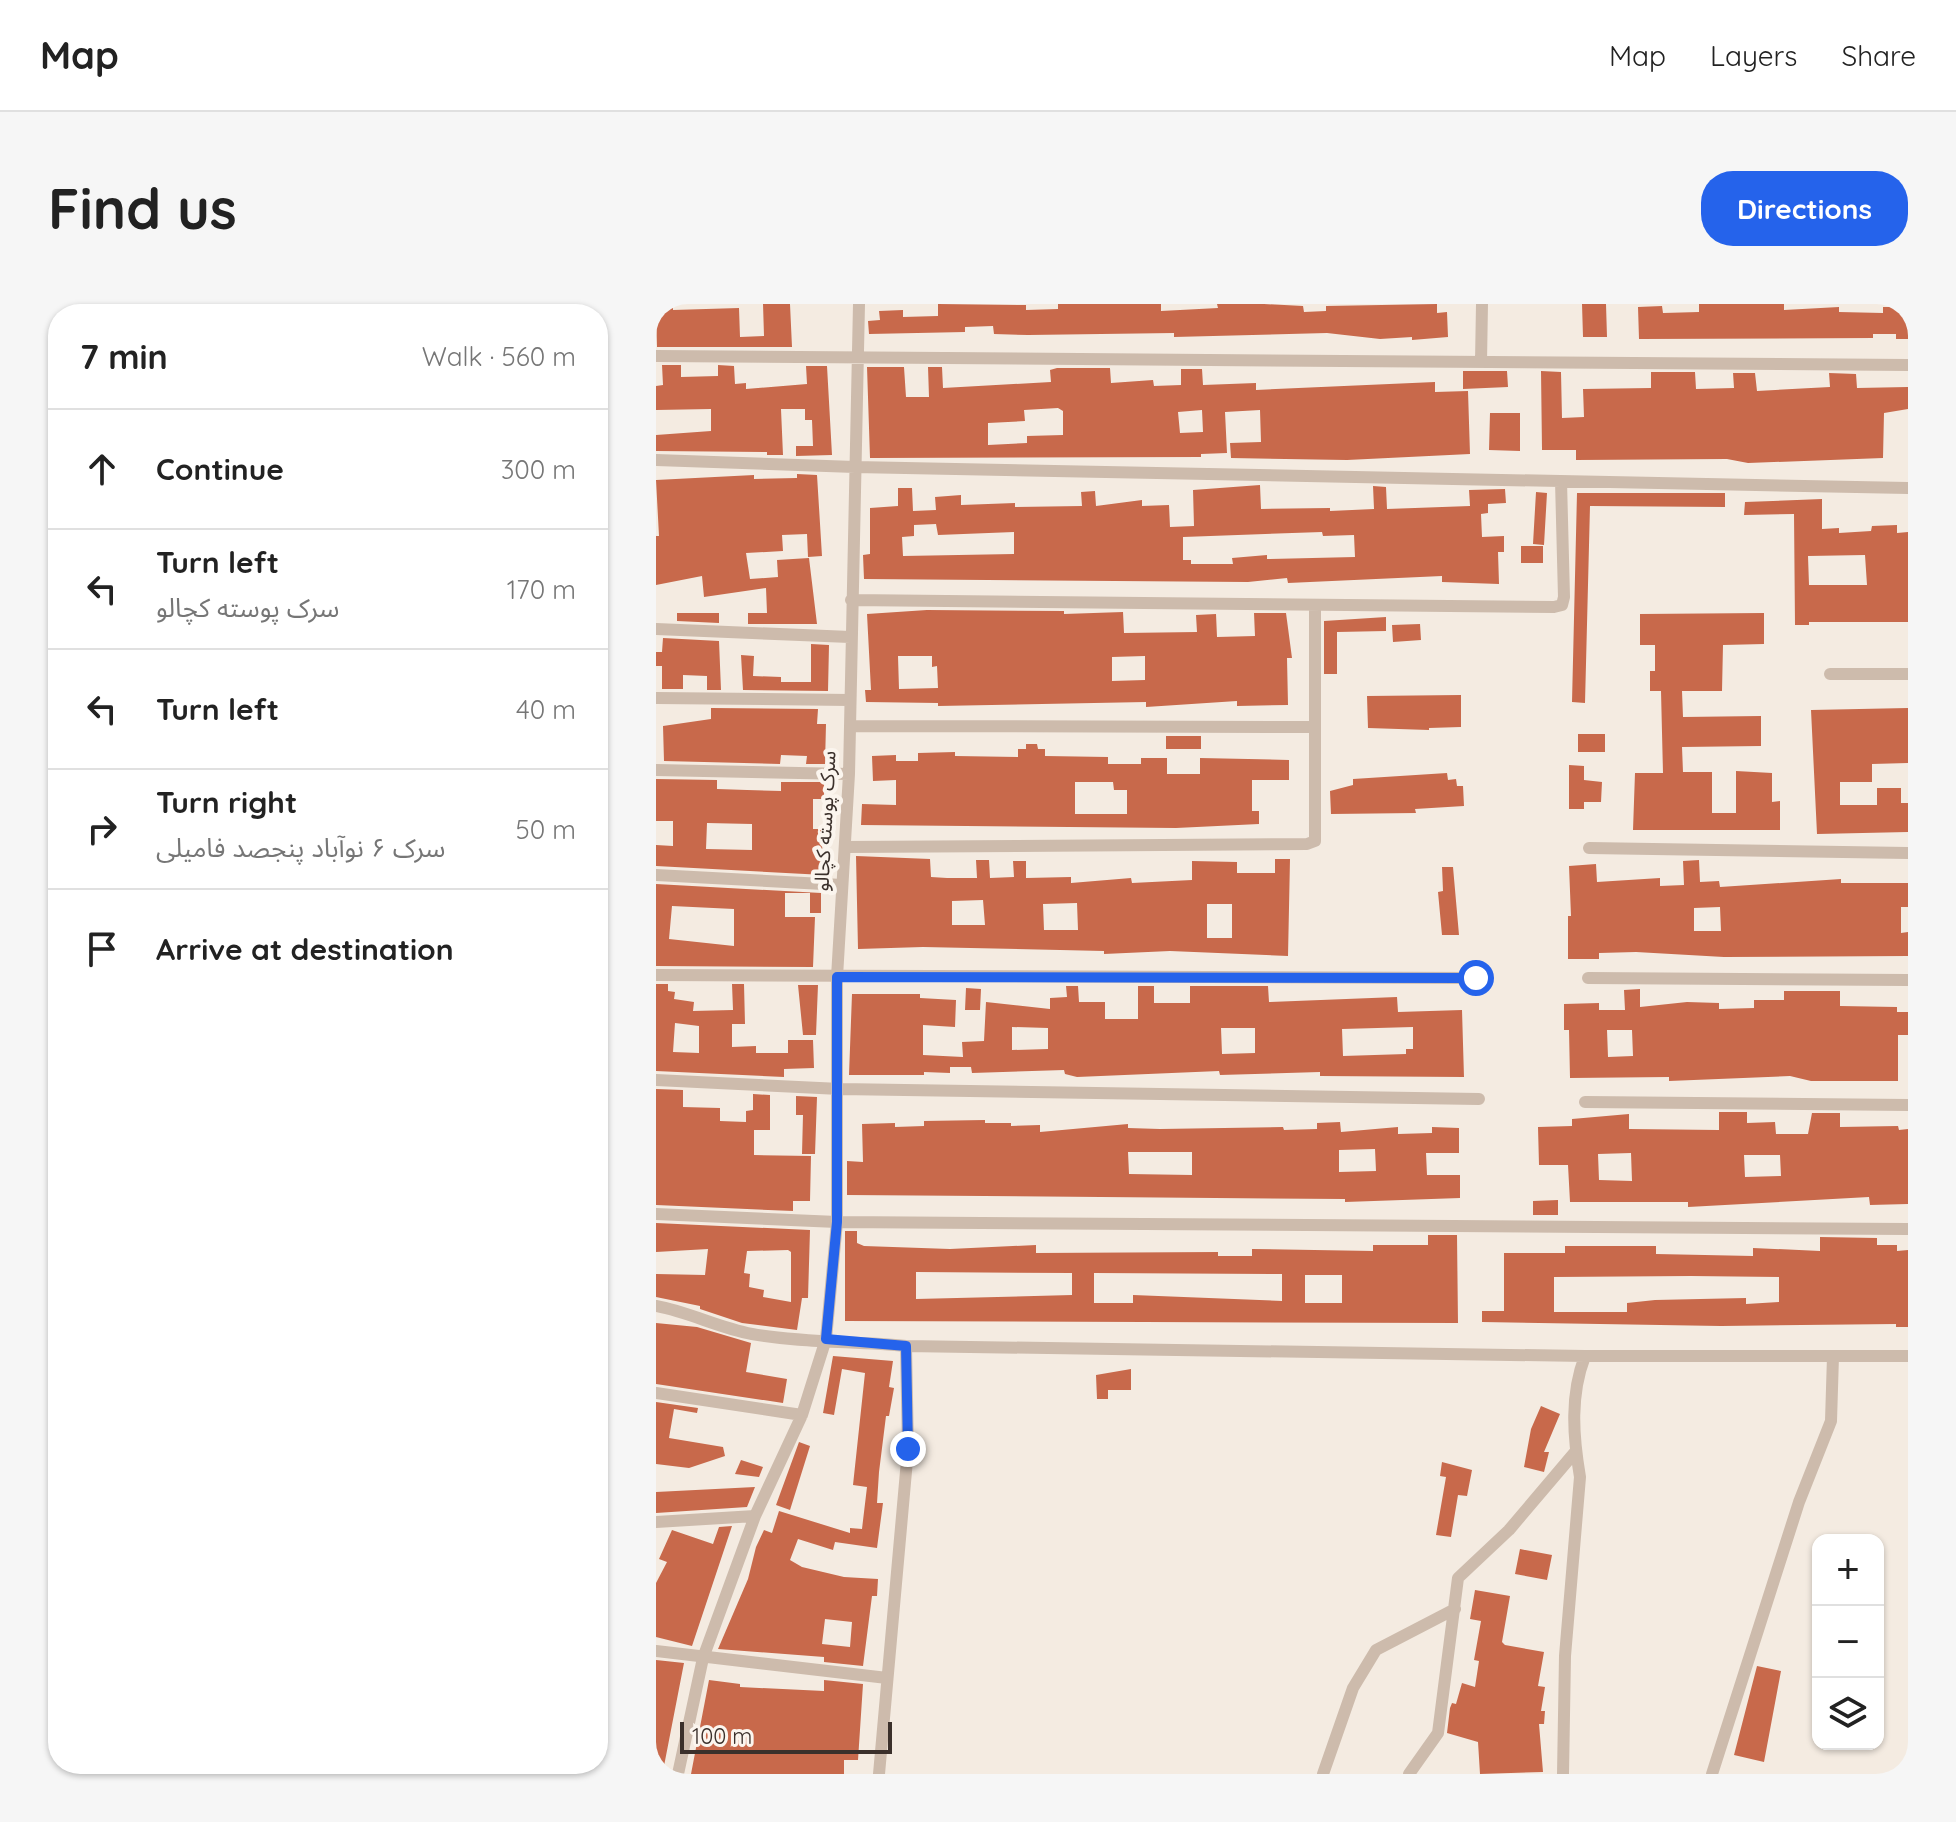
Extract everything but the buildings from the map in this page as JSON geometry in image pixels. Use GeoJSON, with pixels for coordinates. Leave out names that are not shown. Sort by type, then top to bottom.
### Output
{"type":"FeatureCollection","features":[{"type":"Feature","properties":{"kind":"street","name":"سرک پوسته کچالو"},"geometry":{"type":"LineString","coordinates":[[678,1774],[703,1658],[755,1516],[802,1415],[826,1339],[837,1222],[840,1089],[837,977],[849,774],[859,304]]}},
{"type":"Feature","properties":{"kind":"street"},"geometry":{"type":"LineString","coordinates":[[1481,362],[1482,304]]}},
{"type":"Feature","properties":{"kind":"street"},"geometry":{"type":"LineString","coordinates":[[656,356],[1908,365]]}},
{"type":"Feature","properties":{"kind":"street"},"geometry":{"type":"LineString","coordinates":[[656,460],[855,467],[1908,488]]}},
{"type":"Feature","properties":{"kind":"street"},"geometry":{"type":"LineString","coordinates":[[851,600],[1562,605],[1561,481]]}},
{"type":"Feature","properties":{"kind":"street"},"geometry":{"type":"LineString","coordinates":[[845,847],[1307,844],[1315,841],[1315,605]]}},
{"type":"Feature","properties":{"kind":"street"},"geometry":{"type":"LineString","coordinates":[[656,629],[850,637]]}},
{"type":"Feature","properties":{"kind":"street"},"geometry":{"type":"LineString","coordinates":[[1830,674],[1908,674]]}},
{"type":"Feature","properties":{"kind":"street"},"geometry":{"type":"LineString","coordinates":[[656,698],[850,700]]}},
{"type":"Feature","properties":{"kind":"street"},"geometry":{"type":"LineString","coordinates":[[850,726],[1315,727]]}},
{"type":"Feature","properties":{"kind":"street"},"geometry":{"type":"LineString","coordinates":[[656,770],[849,774]]}},
{"type":"Feature","properties":{"kind":"street"},"geometry":{"type":"LineString","coordinates":[[1589,848],[1908,853]]}},
{"type":"Feature","properties":{"kind":"street"},"geometry":{"type":"LineString","coordinates":[[656,875],[842,885]]}},
{"type":"Feature","properties":{"kind":"street"},"geometry":{"type":"LineString","coordinates":[[656,975],[1476,978]]}},
{"type":"Feature","properties":{"kind":"street"},"geometry":{"type":"LineString","coordinates":[[1588,978],[1908,980]]}},
{"type":"Feature","properties":{"kind":"street"},"geometry":{"type":"LineString","coordinates":[[656,1080],[840,1089],[1479,1099]]}},
{"type":"Feature","properties":{"kind":"street"},"geometry":{"type":"LineString","coordinates":[[1585,1102],[1908,1105]]}},
{"type":"Feature","properties":{"kind":"street"},"geometry":{"type":"LineString","coordinates":[[656,1214],[837,1222],[1908,1229]]}},
{"type":"Feature","properties":{"kind":"street"},"geometry":{"type":"LineString","coordinates":[[656,1306],[746,1333],[794,1341],[826,1339],[906,1346],[1585,1356],[1908,1356]]}},
{"type":"Feature","properties":{"kind":"street"},"geometry":{"type":"LineString","coordinates":[[879,1774],[908,1449],[906,1346]]}},
{"type":"Feature","properties":{"kind":"street"},"geometry":{"type":"LineString","coordinates":[[1563,1774],[1565,1656],[1580,1477],[1574,1385],[1585,1356]]}},
{"type":"Feature","properties":{"kind":"street"},"geometry":{"type":"LineString","coordinates":[[1712,1774],[1799,1502],[1831,1421],[1833,1356]]}},
{"type":"Feature","properties":{"kind":"street"},"geometry":{"type":"LineString","coordinates":[[656,1393],[802,1415]]}},
{"type":"Feature","properties":{"kind":"street"},"geometry":{"type":"LineString","coordinates":[[1409,1774],[1438,1733],[1458,1578],[1509,1530],[1576,1451]]}},
{"type":"Feature","properties":{"kind":"street"},"geometry":{"type":"LineString","coordinates":[[656,1522],[755,1516]]}},
{"type":"Feature","properties":{"kind":"street"},"geometry":{"type":"LineString","coordinates":[[1323,1774],[1353,1688],[1376,1650],[1455,1609]]}},
{"type":"Feature","properties":{"kind":"street"},"geometry":{"type":"LineString","coordinates":[[656,1651],[887,1678]]}},
{"type":"Feature","properties":{"kind":"route"},"geometry":{"type":"LineString","coordinates":[[908,1449],[906,1346],[826,1339],[837,1222],[840,1089],[837,977],[1476,978]]}}]}
